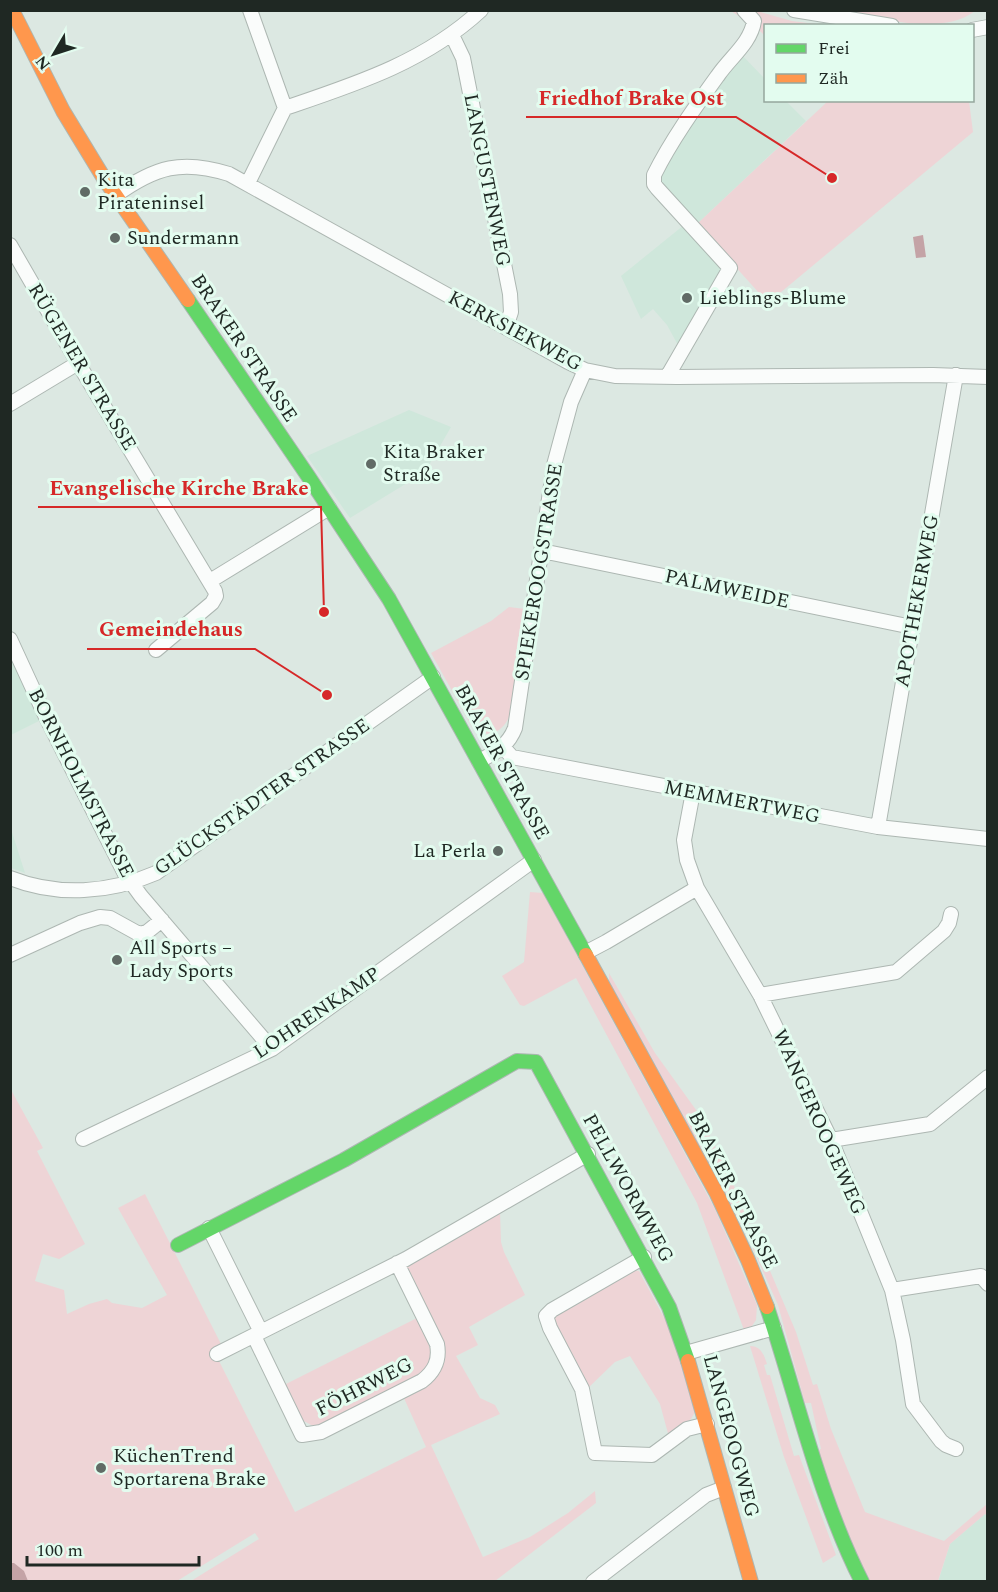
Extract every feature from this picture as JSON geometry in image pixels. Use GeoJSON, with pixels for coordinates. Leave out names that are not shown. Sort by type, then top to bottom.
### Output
{"type":"FeatureCollection","features":[{"type":"Feature","properties":{"kind":"main road","name":"BRAKER STRASSE"},"geometry":{"type":"LineString","coordinates":[[12,10],[67,117],[116,195],[379,582],[534,860],[733,1226],[757,1281],[774,1329],[830,1516],[862,1581]]}},
{"type":"Feature","properties":{"kind":"main road","name":"PELLWORMWEG"},"geometry":{"type":"LineString","coordinates":[[209,1228],[344,1160],[517,1061],[536,1062],[644,1257],[669,1307],[686,1353]]}},
{"type":"Feature","properties":{"kind":"main road"},"geometry":{"type":"LineString","coordinates":[[178,1245],[209,1228]]}},
{"type":"Feature","properties":{"kind":"main road","name":"LANGEOOGWEG"},"geometry":{"type":"LineString","coordinates":[[686,1353],[751,1581]]}},
{"type":"Feature","properties":{"kind":"street"},"geometry":{"type":"LineString","coordinates":[[250,10],[285,108]]}},
{"type":"Feature","properties":{"kind":"street"},"geometry":{"type":"LineString","coordinates":[[248,183],[285,108],[383,74],[452,35],[482,10]]}},
{"type":"Feature","properties":{"kind":"street"},"geometry":{"type":"LineString","coordinates":[[667,377],[730,268],[657,188],[654,184],[654,175],[702,98],[753,31],[754,21],[744,10]]}},
{"type":"Feature","properties":{"kind":"street"},"geometry":{"type":"LineString","coordinates":[[794,10],[880,24]]}},
{"type":"Feature","properties":{"kind":"street","name":"LANGUSTENWEG"},"geometry":{"type":"LineString","coordinates":[[452,35],[463,58],[508,283],[511,312],[506,327]]}},
{"type":"Feature","properties":{"kind":"street","name":"KERKSIEKWEG"},"geometry":{"type":"LineString","coordinates":[[116,195],[144,176],[169,167],[189,165],[211,168],[248,183],[585,370],[615,376],[667,377],[956,375],[987,377]]}},
{"type":"Feature","properties":{"kind":"street","name":"RÜGENER STRASSE"},"geometry":{"type":"LineString","coordinates":[[10,245],[78,363],[210,581]]}},
{"type":"Feature","properties":{"kind":"street"},"geometry":{"type":"LineString","coordinates":[[10,404],[78,363]]}},
{"type":"Feature","properties":{"kind":"street","name":"SPIEKEROOGSTRASSE"},"geometry":{"type":"LineString","coordinates":[[503,747],[512,736],[516,722],[554,465],[571,402],[585,370]]}},
{"type":"Feature","properties":{"kind":"street","name":"APOTHEKERWEG"},"geometry":{"type":"LineString","coordinates":[[878,827],[956,375]]}},
{"type":"Feature","properties":{"kind":"street"},"geometry":{"type":"LineString","coordinates":[[156,650],[215,600],[215,591],[210,581],[329,508]]}},
{"type":"Feature","properties":{"kind":"street","name":"PALMWEIDE"},"geometry":{"type":"LineString","coordinates":[[542,551],[912,627]]}},
{"type":"Feature","properties":{"kind":"street","name":"BORNHOLMSTRASSE"},"geometry":{"type":"LineString","coordinates":[[10,639],[49,724],[130,882],[272,1049]]}},
{"type":"Feature","properties":{"kind":"street","name":"GLÜCKSTÄDTER STRASSE"},"geometry":{"type":"LineString","coordinates":[[10,878],[66,891],[94,890],[130,882],[156,873],[433,677]]}},
{"type":"Feature","properties":{"kind":"street"},"geometry":{"type":"LineString","coordinates":[[479,761],[503,747]]}},
{"type":"Feature","properties":{"kind":"street","name":"MEMMERTWEG"},"geometry":{"type":"LineString","coordinates":[[503,747],[512,757],[693,792],[878,827],[987,839]]}},
{"type":"Feature","properties":{"kind":"street","name":"WANGEROOGEWEG"},"geometry":{"type":"LineString","coordinates":[[693,792],[684,840],[687,860],[697,888],[760,995],[831,1140],[892,1290],[913,1404],[941,1440],[946,1445],[957,1449]]}},
{"type":"Feature","properties":{"kind":"street","name":"LOHRENKAMP"},"geometry":{"type":"LineString","coordinates":[[83,1138],[272,1049],[534,860]]}},
{"type":"Feature","properties":{"kind":"street"},"geometry":{"type":"LineString","coordinates":[[585,953],[697,888]]}},
{"type":"Feature","properties":{"kind":"street"},"geometry":{"type":"LineString","coordinates":[[760,995],[896,972],[937,938],[949,923],[951,914]]}},
{"type":"Feature","properties":{"kind":"street"},"geometry":{"type":"LineString","coordinates":[[10,956],[90,919],[110,918],[139,934],[147,932],[162,920]]}},
{"type":"Feature","properties":{"kind":"street"},"geometry":{"type":"LineString","coordinates":[[831,1140],[930,1124],[987,1077]]}},
{"type":"Feature","properties":{"kind":"street"},"geometry":{"type":"LineString","coordinates":[[217,1354],[397,1263],[588,1155]]}},
{"type":"Feature","properties":{"kind":"street","name":"FÖHRWEG"},"geometry":{"type":"LineString","coordinates":[[209,1228],[302,1435],[321,1432],[422,1381],[434,1371],[437,1344],[397,1263]]}},
{"type":"Feature","properties":{"kind":"street"},"geometry":{"type":"LineString","coordinates":[[644,1257],[552,1310],[546,1316],[582,1389],[595,1454],[652,1455],[687,1429],[707,1424]]}},
{"type":"Feature","properties":{"kind":"street"},"geometry":{"type":"LineString","coordinates":[[892,1290],[981,1276],[987,1284]]}},
{"type":"Feature","properties":{"kind":"street","name":"LANGEOOGWEG"},"geometry":{"type":"LineString","coordinates":[[686,1353],[774,1329]]}},
{"type":"Feature","properties":{"kind":"street"},"geometry":{"type":"LineString","coordinates":[[593,1581],[706,1495],[724,1488]]}},
{"type":"Feature","properties":{"kind":"shaded area"},"geometry":{"type":"Polygon","coordinates":[[[731,11],[757,11],[792,21],[815,24],[764,24],[764,35],[731,11]]]}},
{"type":"Feature","properties":{"kind":"shaded area"},"geometry":{"type":"Polygon","coordinates":[[[838,11],[975,11],[961,19],[927,24],[838,11]]]}},
{"type":"Feature","properties":{"kind":"shaded area"},"geometry":{"type":"Polygon","coordinates":[[[741,54],[764,78],[764,102],[787,102],[806,121],[697,224],[662,186],[662,174],[688,127],[741,54]]]}},
{"type":"Feature","properties":{"kind":"shaded area"},"geometry":{"type":"Polygon","coordinates":[[[827,102],[969,102],[973,132],[768,303],[697,224],[827,102]]]}},
{"type":"Feature","properties":{"kind":"shaded area"},"geometry":{"type":"Polygon","coordinates":[[[684,225],[723,269],[679,347],[667,325],[653,309],[641,319],[621,276],[684,225]]]}},
{"type":"Feature","properties":{"kind":"shaded area"},"geometry":{"type":"Polygon","coordinates":[[[923,235],[926,257],[916,258],[913,237],[923,235]]]}},
{"type":"Feature","properties":{"kind":"shaded area","name":"Kita Braker Straße"},"geometry":{"type":"Polygon","coordinates":[[[409,410],[451,427],[425,472],[350,518],[307,456],[409,410]]]}},
{"type":"Feature","properties":{"kind":"shaded area"},"geometry":{"type":"Polygon","coordinates":[[[509,607],[525,609],[509,717],[498,731],[488,734],[472,727],[431,653],[491,621],[509,607]]]}},
{"type":"Feature","properties":{"kind":"shaded area"},"geometry":{"type":"Polygon","coordinates":[[[11,657],[39,721],[10,735],[11,657]]]}},
{"type":"Feature","properties":{"kind":"shaded area"},"geometry":{"type":"Polygon","coordinates":[[[11,829],[25,873],[11,868],[11,829]]]}},
{"type":"Feature","properties":{"kind":"shaded area"},"geometry":{"type":"Polygon","coordinates":[[[530,892],[543,893],[715,1209],[757,1305],[756,1320],[752,1326],[744,1330],[697,1203],[576,978],[524,1006],[520,1005],[502,976],[524,962],[530,892]]]}},
{"type":"Feature","properties":{"kind":"shaded area"},"geometry":{"type":"Polygon","coordinates":[[[609,973],[655,1053],[699,1114],[734,1186],[796,1332],[813,1385],[817,1384],[831,1429],[865,1512],[944,1541],[987,1504],[987,1516],[985,1514],[950,1544],[938,1581],[870,1582],[847,1535],[818,1450],[821,1449],[811,1403],[805,1403],[778,1305],[749,1240],[609,981],[609,973]]]}},
{"type":"Feature","properties":{"kind":"shaded area"},"geometry":{"type":"Polygon","coordinates":[[[10,1088],[43,1148],[37,1151],[85,1244],[59,1259],[43,1254],[35,1281],[64,1290],[67,1314],[107,1299],[112,1303],[142,1308],[167,1295],[118,1208],[145,1194],[222,1346],[215,1353],[295,1512],[426,1447],[403,1396],[443,1357],[405,1271],[407,1265],[500,1211],[501,1242],[525,1295],[469,1327],[478,1345],[456,1356],[480,1398],[495,1405],[500,1414],[431,1445],[483,1557],[530,1537],[568,1513],[595,1491],[596,1503],[495,1581],[191,1581],[259,1539],[255,1533],[177,1581],[28,1581],[23,1571],[14,1563],[10,1563],[10,1088]]]}},
{"type":"Feature","properties":{"kind":"shaded area"},"geometry":{"type":"Polygon","coordinates":[[[632,1270],[639,1271],[668,1325],[696,1410],[691,1419],[669,1437],[660,1404],[630,1356],[615,1362],[587,1389],[554,1325],[556,1314],[632,1270]]]}},
{"type":"Feature","properties":{"kind":"shaded area"},"geometry":{"type":"Polygon","coordinates":[[[417,1318],[431,1353],[428,1366],[423,1374],[315,1427],[300,1419],[284,1385],[417,1318]]]}},
{"type":"Feature","properties":{"kind":"shaded area"},"geometry":{"type":"Polygon","coordinates":[[[750,1346],[759,1349],[765,1357],[767,1364],[764,1365],[767,1375],[770,1375],[794,1456],[799,1455],[836,1555],[823,1563],[784,1457],[750,1346]]]}},
{"type":"Feature","properties":{"kind":"shaded area"},"geometry":{"type":"Polygon","coordinates":[[[985,1514],[988,1516],[987,1581],[938,1582],[950,1544],[985,1514]]]}},
{"type":"Feature","properties":{"kind":"shaded area"},"geometry":{"type":"Polygon","coordinates":[[[11,1563],[24,1571],[28,1581],[11,1581],[11,1563]]]}},
{"type":"Feature","properties":{"kind":"traffic: fast"},"geometry":{"type":"LineString","coordinates":[[188,300],[389,599],[586,955]]}},
{"type":"Feature","properties":{"kind":"traffic: fast"},"geometry":{"type":"LineString","coordinates":[[178,1245],[344,1160],[517,1061],[536,1062],[669,1307],[688,1361]]}},
{"type":"Feature","properties":{"kind":"traffic: fast"},"geometry":{"type":"LineString","coordinates":[[767,1307],[821,1481],[862,1582]]}},
{"type":"Feature","properties":{"kind":"traffic: slow"},"geometry":{"type":"LineString","coordinates":[[12,10],[63,111],[105,180],[188,300]]}},
{"type":"Feature","properties":{"kind":"traffic: slow"},"geometry":{"type":"LineString","coordinates":[[586,955],[717,1194],[767,1307]]}},
{"type":"Feature","properties":{"kind":"traffic: slow"},"geometry":{"type":"LineString","coordinates":[[688,1361],[751,1582]]}},
{"type":"Feature","properties":{"kind":"place","name":"Friedhof Brake Ost"},"geometry":{"type":"Point","coordinates":[832,178]}},
{"type":"Feature","properties":{"kind":"place","name":"Kita Pirateninsel"},"geometry":{"type":"Point","coordinates":[85,192]}},
{"type":"Feature","properties":{"kind":"place","name":"Sundermann"},"geometry":{"type":"Point","coordinates":[115,238]}},
{"type":"Feature","properties":{"kind":"place","name":"Lieblings-Blume"},"geometry":{"type":"Point","coordinates":[687,298]}},
{"type":"Feature","properties":{"kind":"place","name":"Kita Braker Straße"},"geometry":{"type":"Point","coordinates":[371,464]}},
{"type":"Feature","properties":{"kind":"place","name":"Evangelische Kirche Brake"},"geometry":{"type":"Point","coordinates":[324,612]}},
{"type":"Feature","properties":{"kind":"place","name":"Gemeindehaus"},"geometry":{"type":"Point","coordinates":[327,695]}},
{"type":"Feature","properties":{"kind":"place","name":"La Perla"},"geometry":{"type":"Point","coordinates":[498,851]}},
{"type":"Feature","properties":{"kind":"place","name":"All Sports – Lady Sports"},"geometry":{"type":"Point","coordinates":[117,960]}},
{"type":"Feature","properties":{"kind":"place","name":"KüchenTrend Sportarena Brake"},"geometry":{"type":"Point","coordinates":[101,1468]}}]}
